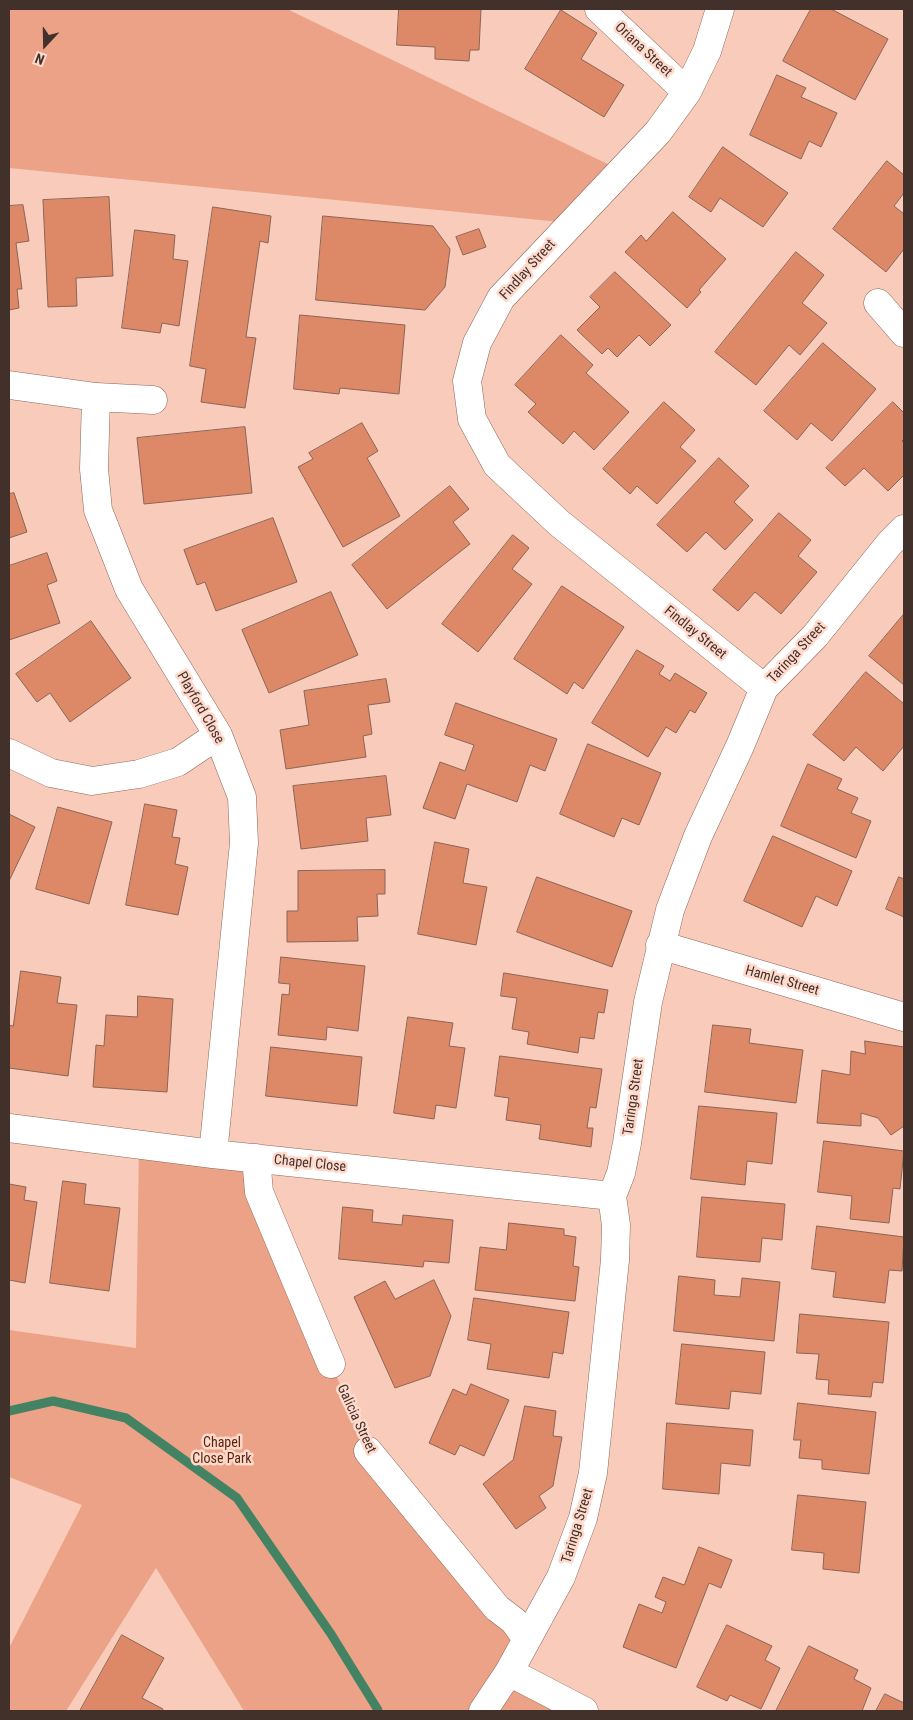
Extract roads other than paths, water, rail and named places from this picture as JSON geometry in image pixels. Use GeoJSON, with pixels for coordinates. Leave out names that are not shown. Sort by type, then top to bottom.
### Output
{"type":"FeatureCollection","features":[{"type":"Feature","properties":{"kind":"street","name":"Oriana Street"},"geometry":{"type":"LineString","coordinates":[[599,9],[687,92]]}},
{"type":"Feature","properties":{"kind":"street","name":"Findlay Street"},"geometry":{"type":"LineString","coordinates":[[720,9],[708,51],[687,92],[658,132],[501,298],[477,343],[467,382],[472,419],[497,465],[559,523],[764,688]]}},
{"type":"Feature","properties":{"kind":"street"},"geometry":{"type":"LineString","coordinates":[[878,304],[904,333]]}},
{"type":"Feature","properties":{"kind":"street"},"geometry":{"type":"LineString","coordinates":[[9,385],[96,397],[152,400]]}},
{"type":"Feature","properties":{"kind":"street","name":"Playford Close"},"geometry":{"type":"LineString","coordinates":[[96,397],[94,469],[98,510],[129,588],[218,735],[242,797],[244,843],[213,1154]]}},
{"type":"Feature","properties":{"kind":"street","name":"Taringa Street"},"geometry":{"type":"LineString","coordinates":[[483,1711],[509,1672],[561,1577],[583,1518],[594,1474],[615,1260],[616,1225],[612,1196],[621,1173],[648,1002],[660,945],[670,910],[698,836],[740,746],[764,688],[815,636],[890,543],[904,529]]}},
{"type":"Feature","properties":{"kind":"street"},"geometry":{"type":"LineString","coordinates":[[9,753],[51,773],[92,781],[139,774],[178,762],[218,735]]}},
{"type":"Feature","properties":{"kind":"street","name":"Hamlet Street"},"geometry":{"type":"LineString","coordinates":[[660,945],[904,1017]]}},
{"type":"Feature","properties":{"kind":"street","name":"Chapel Close"},"geometry":{"type":"LineString","coordinates":[[9,1128],[213,1154],[612,1196]]}},
{"type":"Feature","properties":{"kind":"street"},"geometry":{"type":"LineString","coordinates":[[256,1158],[259,1192],[331,1364]]}},
{"type":"Feature","properties":{"kind":"street","name":"Galicia Street"},"geometry":{"type":"LineString","coordinates":[[368,1451],[497,1608],[514,1621],[527,1639]]}},
{"type":"Feature","properties":{"kind":"street"},"geometry":{"type":"LineString","coordinates":[[509,1672],[584,1711]]}},
{"type":"Feature","properties":{"kind":"waterway"},"geometry":{"type":"LineString","coordinates":[[9,1411],[53,1401],[126,1418],[237,1498],[331,1634],[378,1710]]}},
{"type":"Feature","properties":{"kind":"park label","name":"Chapel Close Park"},"geometry":{"type":"Point","coordinates":[222,1452]}}]}
